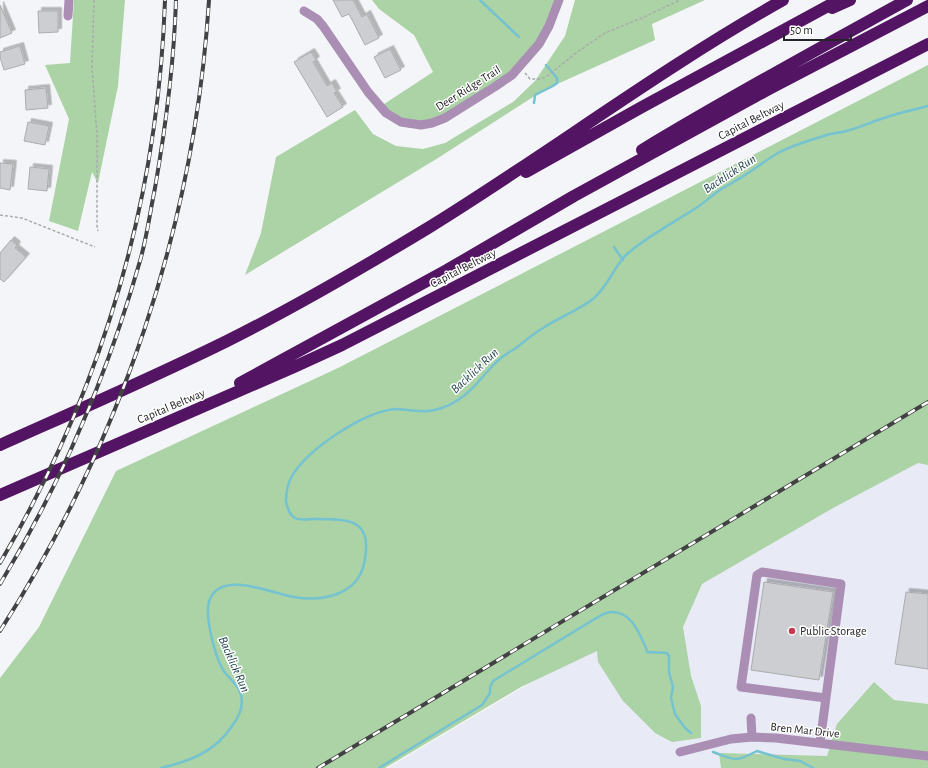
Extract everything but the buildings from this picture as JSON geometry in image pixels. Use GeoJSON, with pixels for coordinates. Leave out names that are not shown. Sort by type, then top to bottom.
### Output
{"type":"FeatureCollection","features":[{"type":"Feature","properties":{"kind":"highway"},"geometry":{"type":"LineString","coordinates":[[429,227],[705,47],[782,0]]}},
{"type":"Feature","properties":{"kind":"highway"},"geometry":{"type":"LineString","coordinates":[[0,445],[148,379],[229,340],[768,38],[839,0]]}},
{"type":"Feature","properties":{"kind":"highway"},"geometry":{"type":"LineString","coordinates":[[768,38],[850,0]]}},
{"type":"Feature","properties":{"kind":"highway"},"geometry":{"type":"LineString","coordinates":[[447,270],[688,122],[793,62],[907,0]]}},
{"type":"Feature","properties":{"kind":"highway"},"geometry":{"type":"LineString","coordinates":[[164,424],[447,270],[581,192],[769,89],[928,6]]}},
{"type":"Feature","properties":{"kind":"highway","name":"Capital Beltway"},"geometry":{"type":"LineString","coordinates":[[0,495],[294,367],[386,323],[928,44]]}},
{"type":"Feature","properties":{"kind":"street"},"geometry":{"type":"LineString","coordinates":[[68,16],[69,0]]}},
{"type":"Feature","properties":{"kind":"street","name":"Deer Ridge Trail"},"geometry":{"type":"LineString","coordinates":[[304,11],[317,19],[323,26],[379,106],[386,113],[401,122],[421,125],[445,118],[512,75],[539,44],[549,26],[559,0]]}},
{"type":"Feature","properties":{"kind":"street"},"geometry":{"type":"LineString","coordinates":[[820,744],[841,584],[762,572],[757,575],[741,687],[826,698]]}},
{"type":"Feature","properties":{"kind":"street"},"geometry":{"type":"LineString","coordinates":[[751,718],[752,737]]}},
{"type":"Feature","properties":{"kind":"street","name":"Bren Mar Drive"},"geometry":{"type":"LineString","coordinates":[[680,752],[716,742],[752,737],[928,756]]}},
{"type":"Feature","properties":{"kind":"path"},"geometry":{"type":"LineString","coordinates":[[94,0],[92,67],[96,125],[98,231]]}},
{"type":"Feature","properties":{"kind":"path"},"geometry":{"type":"LineString","coordinates":[[519,67],[530,79],[540,79],[546,77],[576,53],[605,33],[680,0]]}},
{"type":"Feature","properties":{"kind":"path"},"geometry":{"type":"LineString","coordinates":[[0,216],[22,218],[95,247]]}},
{"type":"Feature","properties":{"kind":"shaded area"},"geometry":{"type":"Polygon","coordinates":[[[928,446],[928,768],[388,768],[831,503],[928,446]]]}},
{"type":"Feature","properties":{"kind":"green space"},"geometry":{"type":"Polygon","coordinates":[[[74,0],[125,0],[118,86],[98,183],[92,172],[78,231],[49,221],[69,119],[45,65],[70,63],[74,0]]]}},
{"type":"Feature","properties":{"kind":"green space"},"geometry":{"type":"Polygon","coordinates":[[[372,0],[555,0],[542,36],[499,86],[424,128],[410,128],[396,124],[378,108],[433,72],[414,35],[379,9],[372,0]]]}},
{"type":"Feature","properties":{"kind":"green space"},"geometry":{"type":"Polygon","coordinates":[[[575,0],[705,0],[652,24],[655,40],[544,90],[438,158],[245,275],[261,233],[276,157],[355,110],[373,134],[396,146],[423,149],[445,143],[513,102],[535,81],[565,36],[575,0]]]}},
{"type":"Feature","properties":{"kind":"green space"},"geometry":{"type":"Polygon","coordinates":[[[928,65],[928,465],[918,463],[833,508],[702,584],[683,627],[691,676],[701,706],[701,738],[672,742],[655,733],[623,701],[598,662],[597,651],[521,687],[385,768],[0,768],[0,678],[39,627],[116,471],[338,368],[928,65]]]}},
{"type":"Feature","properties":{"kind":"green space"},"geometry":{"type":"Polygon","coordinates":[[[874,682],[894,700],[928,704],[928,768],[721,768],[719,753],[827,756],[837,724],[874,682]]]}},
{"type":"Feature","properties":{"kind":"waterway"},"geometry":{"type":"LineString","coordinates":[[480,0],[519,37]]}},
{"type":"Feature","properties":{"kind":"waterway"},"geometry":{"type":"LineString","coordinates":[[534,103],[535,95],[557,83],[557,78],[546,65]]}},
{"type":"Feature","properties":{"kind":"waterway","name":"Backlick Run"},"geometry":{"type":"LineString","coordinates":[[161,768],[182,762],[210,749],[218,743],[235,723],[240,712],[242,704],[240,692],[222,668],[209,626],[208,606],[210,599],[216,590],[225,586],[236,585],[249,586],[294,597],[327,597],[346,589],[354,583],[360,575],[364,564],[366,549],[365,538],[362,530],[349,521],[297,519],[292,515],[288,508],[286,501],[288,485],[292,476],[300,465],[310,455],[323,444],[353,424],[368,417],[395,409],[414,411],[435,410],[454,403],[471,390],[505,355],[539,330],[555,320],[582,307],[594,298],[603,288],[621,261],[632,250],[649,237],[699,206],[717,192],[778,153],[796,145],[829,134],[851,130],[889,116],[928,106]]}},
{"type":"Feature","properties":{"kind":"waterway"},"geometry":{"type":"LineString","coordinates":[[614,247],[623,260]]}},
{"type":"Feature","properties":{"kind":"waterway"},"geometry":{"type":"LineString","coordinates":[[379,768],[482,705],[490,693],[490,687],[493,681],[603,614],[610,612],[624,615],[634,624],[647,652],[667,653],[669,656],[669,672],[673,687],[671,698],[675,714],[685,728],[691,733]]}},
{"type":"Feature","properties":{"kind":"waterway"},"geometry":{"type":"LineString","coordinates":[[713,752],[726,757],[739,759],[757,751],[784,759],[800,761],[813,768]]}},
{"type":"Feature","properties":{"kind":"railway"},"geometry":{"type":"LineString","coordinates":[[0,563],[36,497],[68,430],[95,362],[118,292],[137,221],[151,149],[160,75],[165,0]]}},
{"type":"Feature","properties":{"kind":"railway"},"geometry":{"type":"LineString","coordinates":[[0,584],[43,507],[81,427],[113,346],[140,261],[147,234],[163,141],[171,71],[176,0]]}},
{"type":"Feature","properties":{"kind":"railway"},"geometry":{"type":"LineString","coordinates":[[0,631],[43,559],[82,484],[116,407],[145,329],[169,248],[187,167],[201,84],[209,0]]}},
{"type":"Feature","properties":{"kind":"railway"},"geometry":{"type":"LineString","coordinates":[[318,768],[928,402]]}},
{"type":"Feature","properties":{"kind":"place","name":"Public Storage"},"geometry":{"type":"Point","coordinates":[792,631]}}]}
